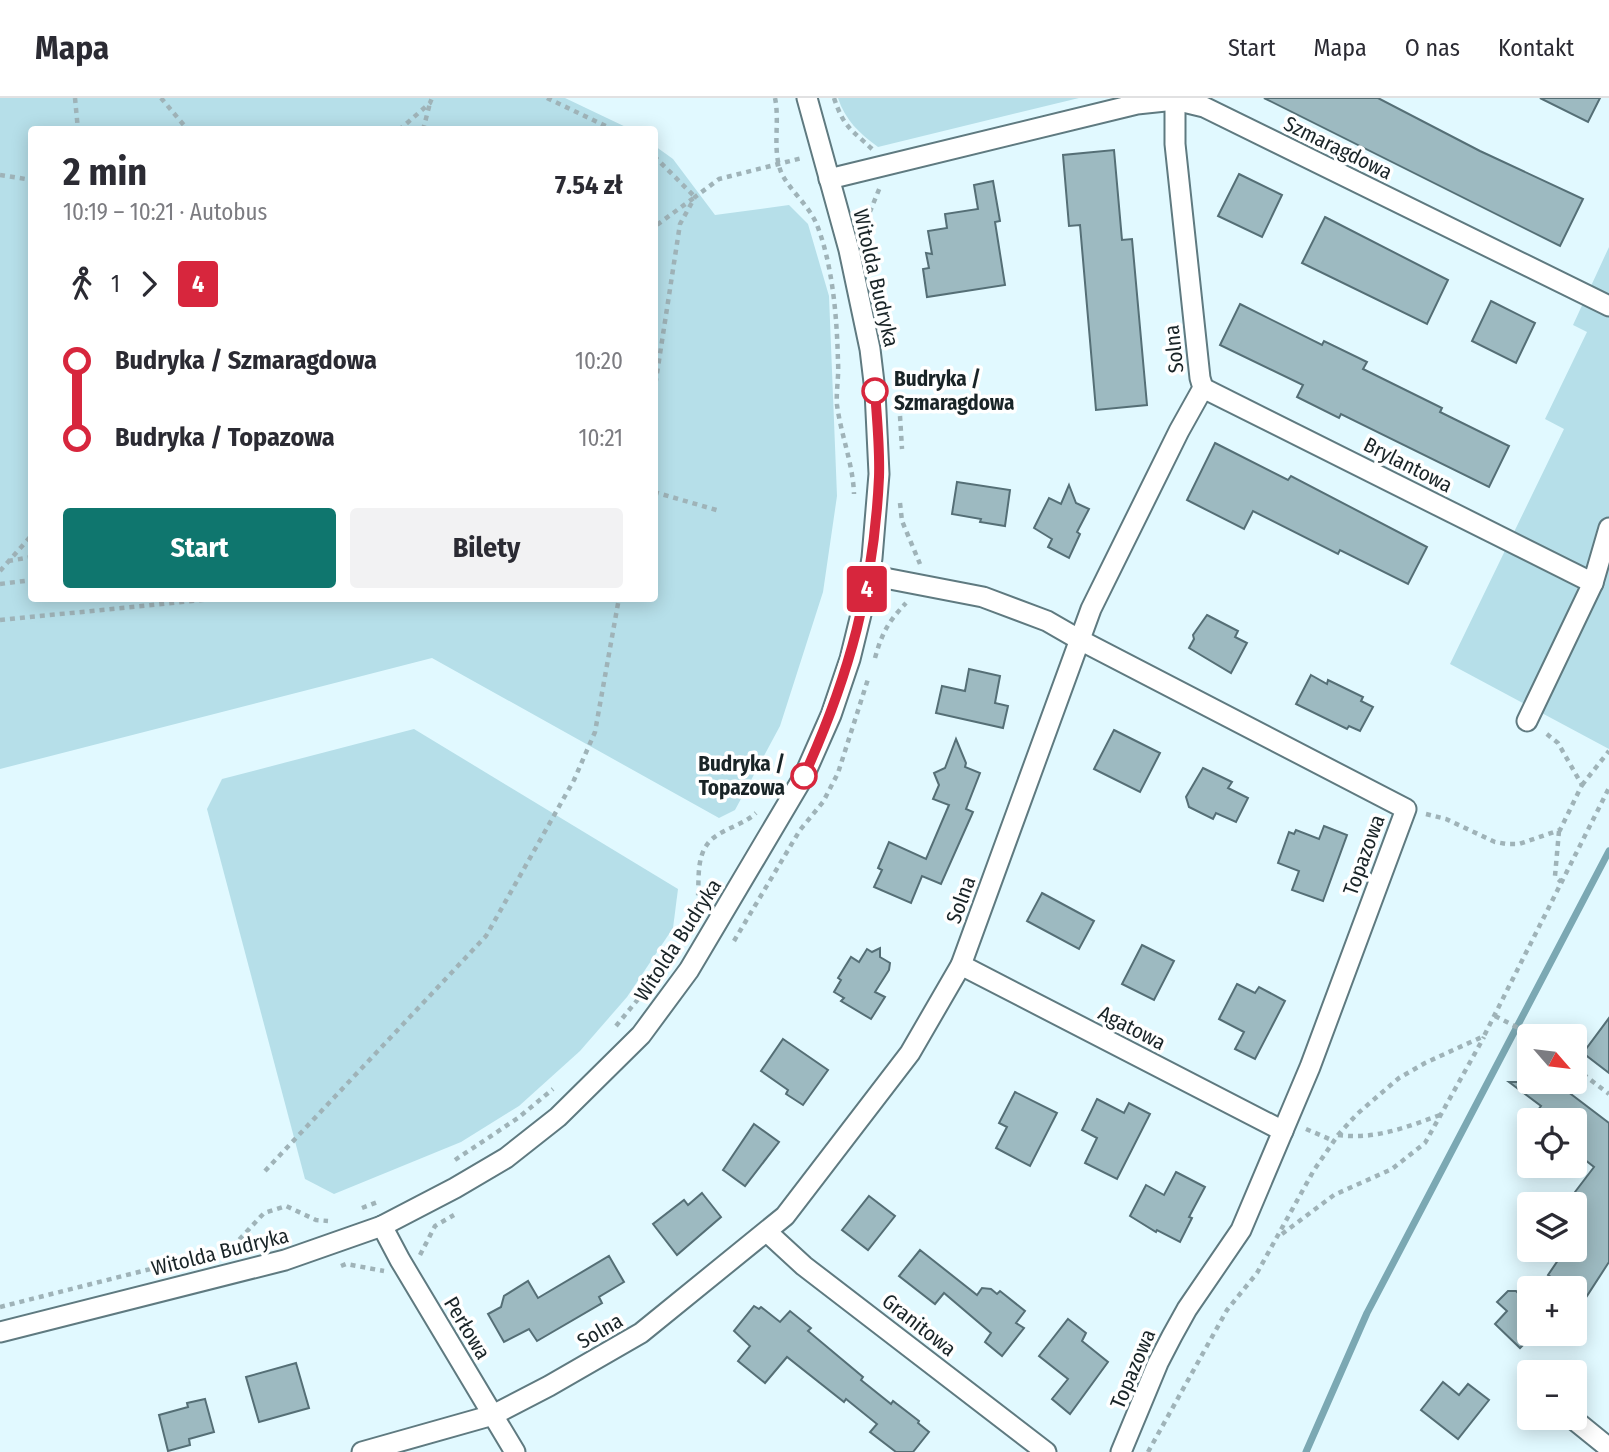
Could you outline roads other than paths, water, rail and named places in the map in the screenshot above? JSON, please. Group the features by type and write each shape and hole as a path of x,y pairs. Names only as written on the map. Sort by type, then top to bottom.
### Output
{"street":[{"name":"Witolda Budryka","path":"0,1332 285,1260 382,1226 471,1179 506,1158 536,1135 608,1069 641,1035 669,1000 747,875 804,776 831,715 850,660 869,575 879,474 875,391 862,307 807,98"},
{"name":"Szmaragdowa","path":"829,179 1136,104 1175,99 1204,107 1609,306"},
{"name":"Solna","path":"362,1452 493,1415 641,1333 785,1216 910,1053 961,965 1091,609 1178,431 1203,387 1198,365 1175,144 1175,99"},
{"name":"Brylantowa","path":"1203,387 1593,583"},
{"path":"1527,722 1593,583 1609,528"},
{"name":"Topazowa","path":"869,575 983,597 1037,617 1406,809 1310,1067 1241,1230 1187,1309 1163,1354 1121,1452"},
{"name":"Agatowa","path":"961,965 1285,1126"},
{"name":"Perłowa","path":"382,1226 515,1452"},
{"name":"Granitowa","path":"767,1232 804,1266 1046,1452"},
{"path":"1587,1430 1609,1448"}],"waterway":[{"path":"1306,1452 1367,1313 1609,851"}],"place":[{"name":"Budryka / Szmaragdowa","path":"875,391"},
{"name":"Budryka / Topazowa","path":"804,776"}]}
